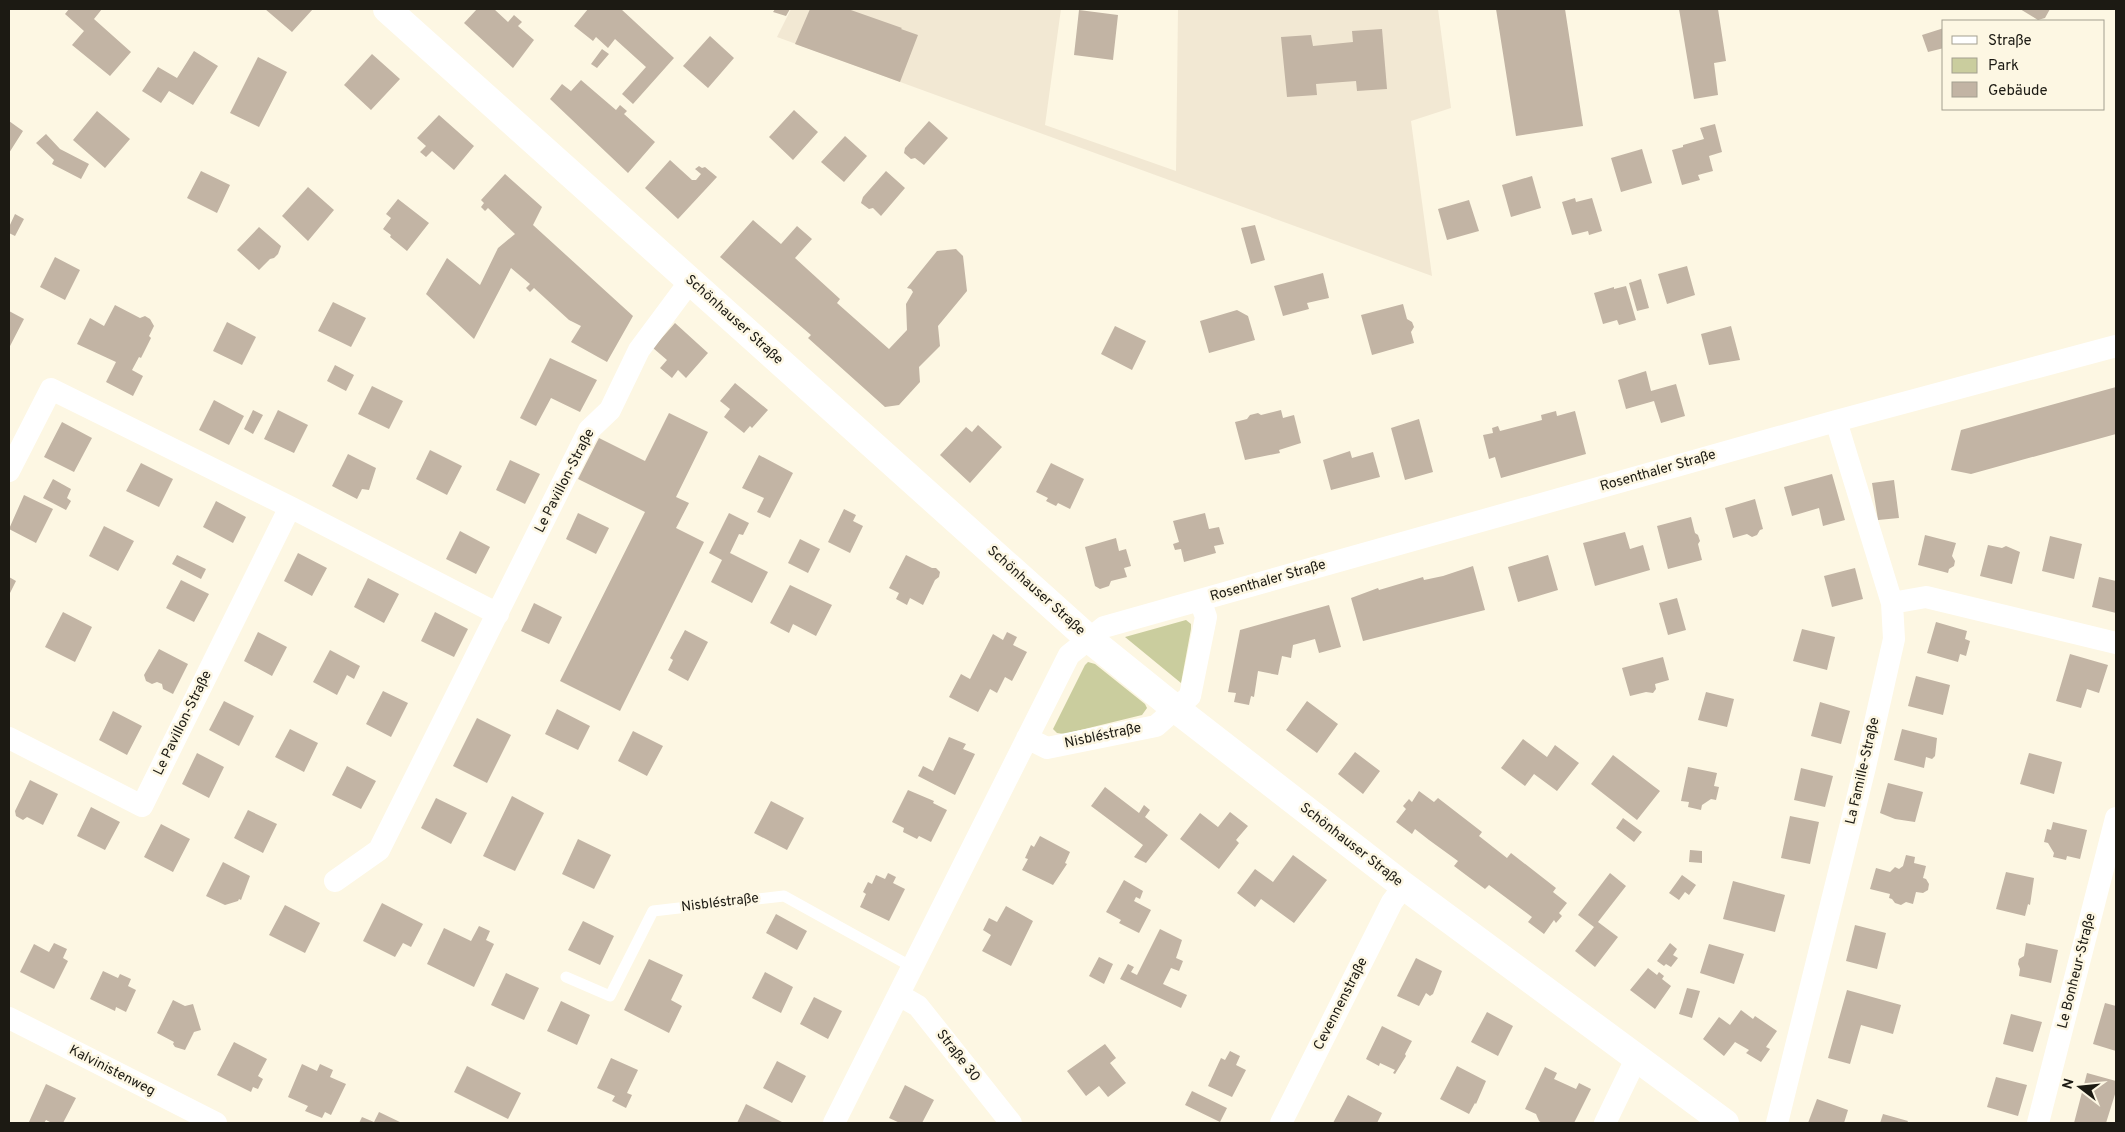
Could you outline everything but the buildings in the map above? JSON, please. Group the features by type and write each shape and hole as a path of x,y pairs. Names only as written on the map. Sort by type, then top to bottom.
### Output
{"street":[{"name":"Schönhauser Straße","path":"387,9 1088,638 1176,709 1404,886 1725,1123"},
{"name":"Le Pavillon-Straße","path":"335,881 379,850 589,430 610,410 639,350 690,280"},
{"name":"Rosenthaler Straße","path":"1088,638 1104,627 1836,421 2116,346"},
{"path":"9,472 51,389 290,507 498,614"},
{"name":"La Famille-Straße","path":"1777,1123 1865,767 1894,639 1892,603 1836,421"},
{"name":"Le Pavillon-Straße","path":"9,738 142,806 290,507"},
{"path":"1892,603 1926,597 2116,643"},
{"name":"Rosenthaler Straße","path":"1176,709 1190,696 1206,617 1200,600"},
{"path":"834,1123 1069,655 1088,638"},
{"name":"Nisbléstraße","path":"1027,738 1047,748 1156,726 1176,709"},
{"name":"Le Bonheur-Straße","path":"2038,1123 2116,818"},
{"name":"Cevennenstraße","path":"1281,1123 1392,902 1404,886"},
{"name":"Straße 30","path":"899,995 918,1006 1011,1123"},
{"name":"Kalvinistenweg","path":"9,1018 216,1123"},
{"path":"1605,1123 1637,1057"}],"lane":[{"name":"Nisbléstraße","path":"566,977 610,996 653,911 784,896 912,967"}],"shaded area":[{"path":"791,9 1061,9 1045,125 1176,171 1178,9 1438,9 1451,108 1411,121 1432,276 777,37"}],"green space":[{"path":"1186,620 1191,624 1191,629 1181,683 1125,637"},
{"path":"1088,662 1095,664 1145,704 1147,708 1142,715 1064,734 1057,733 1053,729"}]}
